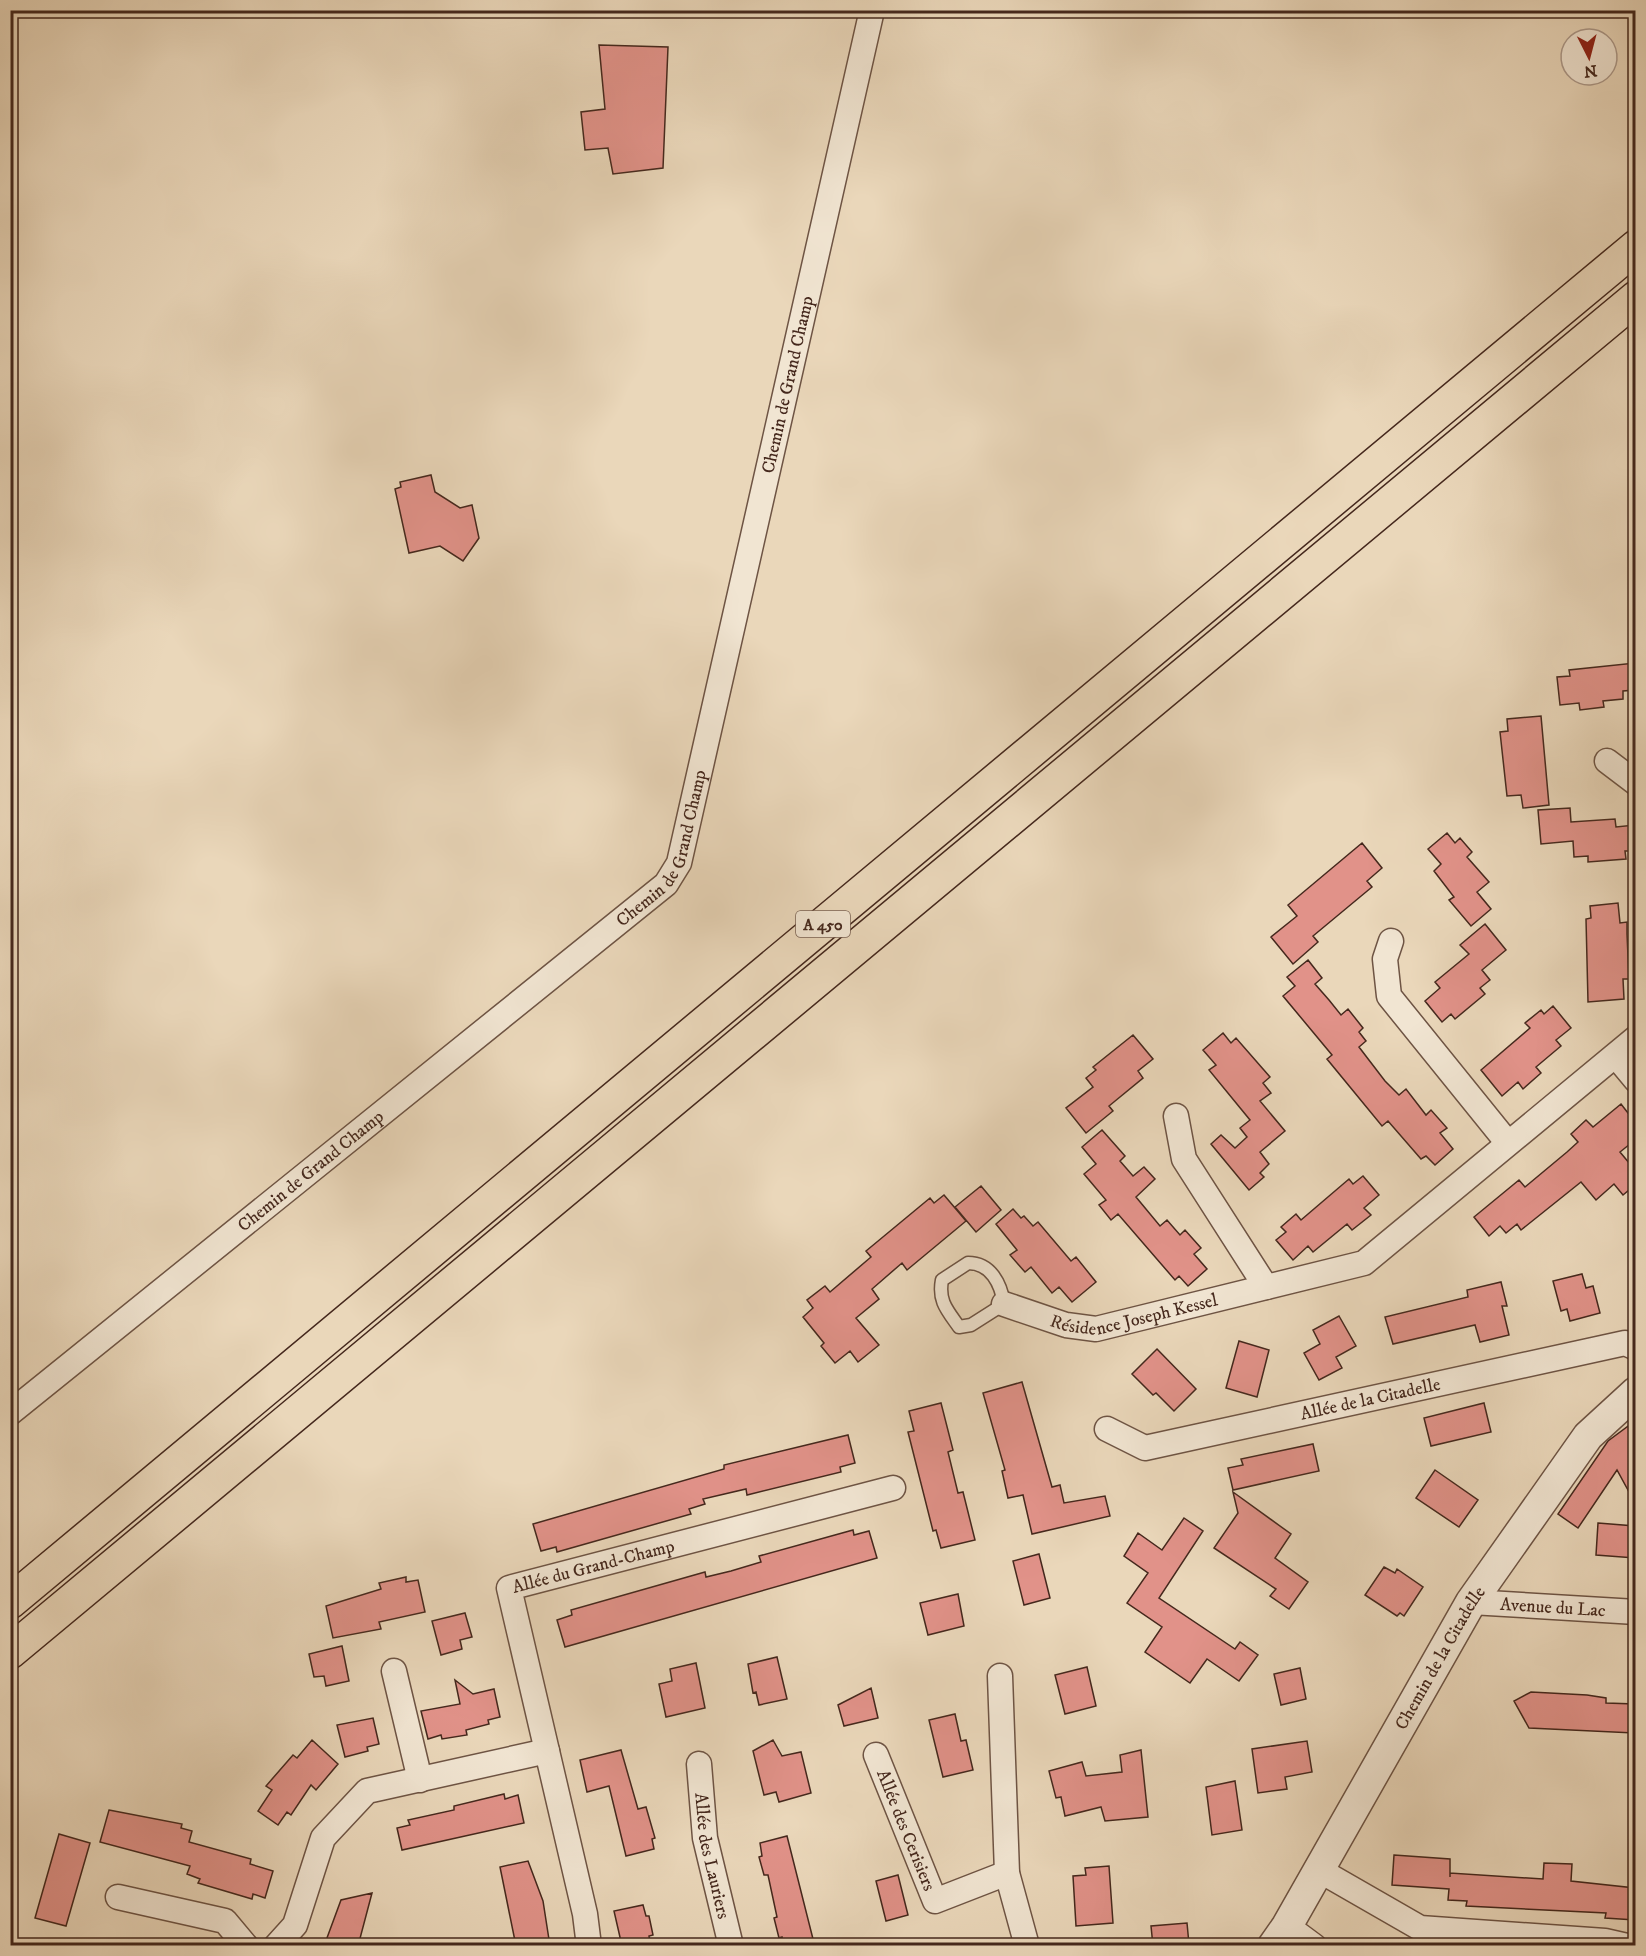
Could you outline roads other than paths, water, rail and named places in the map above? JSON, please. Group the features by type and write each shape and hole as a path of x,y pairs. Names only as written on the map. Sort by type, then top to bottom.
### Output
{"highway":[{"name":"A 450","path":"10,1602 1635,247"},
{"name":"A 450","path":"10,1652 1635,298"}],"street":[{"name":"Chemin de Grand Champ","path":"10,1413 666,884 679,863 872,10"},
{"path":"1607,761 1635,783"},
{"path":"1391,941 1385,959 1389,996 1507,1142"},
{"name":"Résidence Joseph Kessel","path":"1004,1304 1066,1325 1096,1329 1364,1263 1635,1038"},
{"path":"1616,1056 1635,1080"},
{"path":"1176,1116 1184,1159 1266,1287"},
{"name":"Allée de la Citadelle","path":"1107,1429 1145,1448 1625,1342 1635,1348"},
{"name":"Chemin de la Citadelle","path":"1280,1936 1471,1602 1588,1436 1635,1392"},
{"name":"Allée du Grand-Champ","path":"589,1946 585,1914 509,1588 893,1488"},
{"name":"Avenue du Lac","path":"1471,1602 1635,1612"},
{"path":"394,1671 420,1779"},
{"path":"1000,1676 1007,1873 1027,1946"},
{"path":"276,1946 295,1925 323,1838 367,1791 547,1751"},
{"name":"Allée des Cerisiers","path":"876,1755 934,1900 1007,1873"},
{"name":"Allée des Lauriers","path":"699,1764 705,1838 731,1946"},
{"path":"1319,1870 1420,1928 1605,1941 1627,1946"},
{"path":"118,1897 225,1921 246,1946"},
{"path":"1280,1936 1314,1946"}],"lane":[{"path":"968,1263 978,1263 988,1270 1001,1288 1004,1304 971,1325 959,1327 942,1305 940,1293 942,1280 968,1263"}]}
